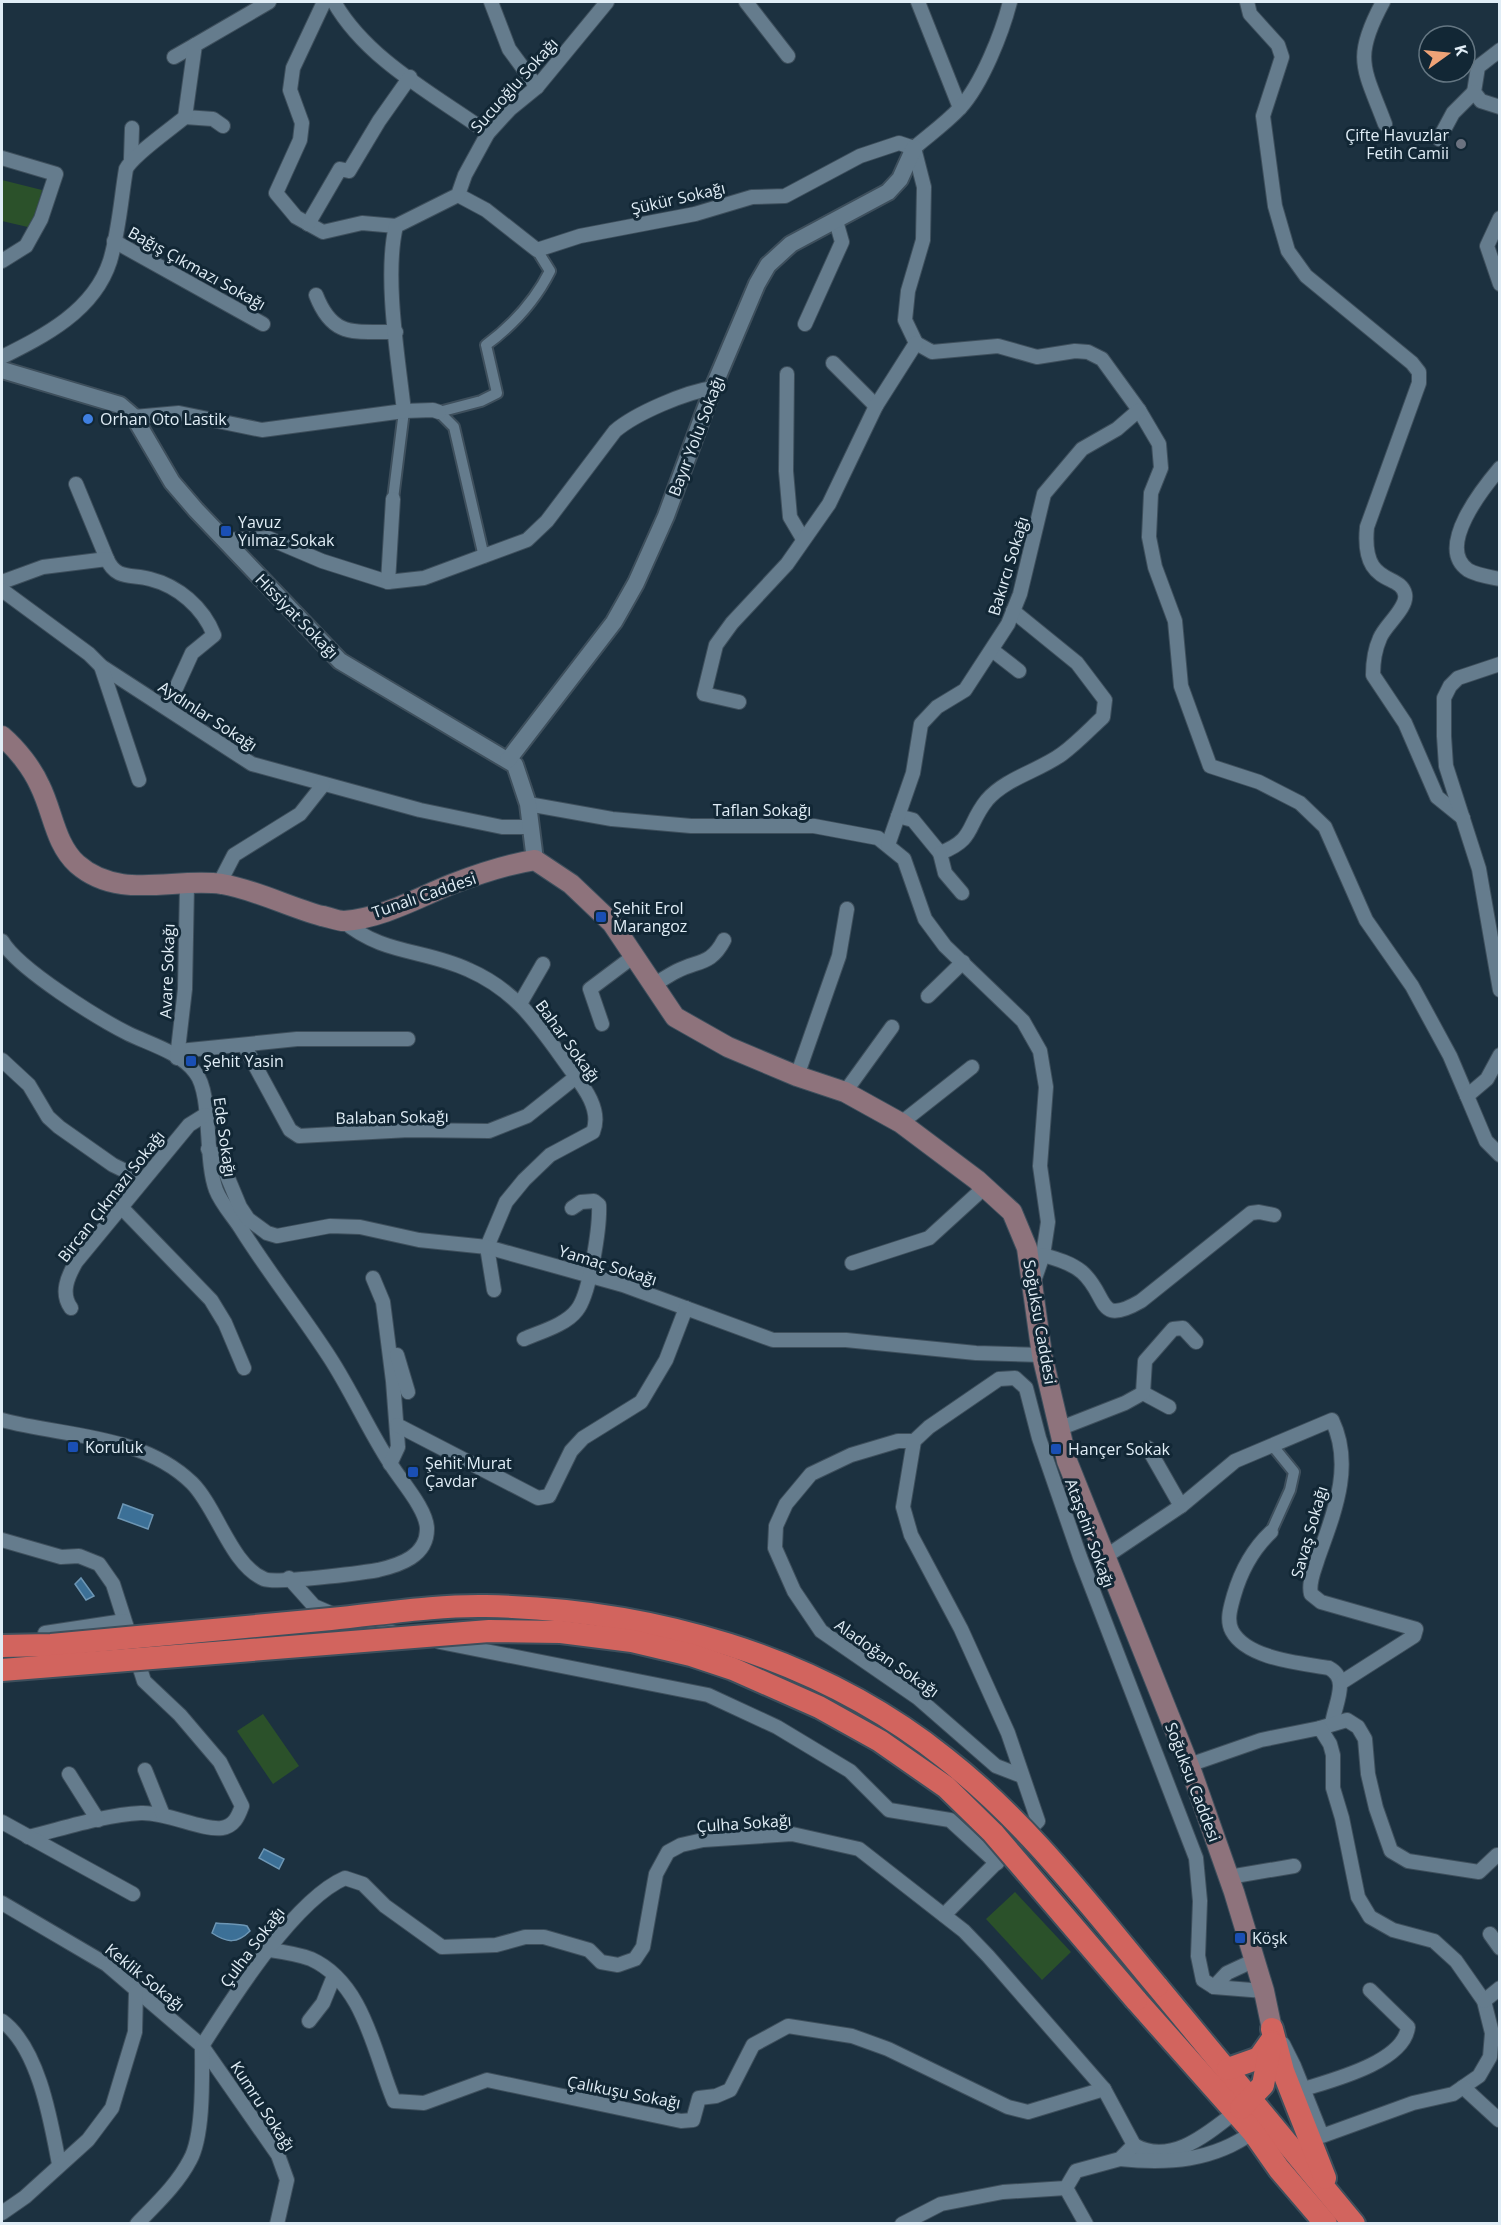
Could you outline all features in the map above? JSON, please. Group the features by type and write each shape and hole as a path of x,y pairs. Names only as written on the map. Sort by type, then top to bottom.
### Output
{"highway":[{"path":"2,1646 51,1645 483,1606 573,1611 693,1633 775,1661 857,1699 945,1758 991,1797 1057,1868 1228,2069 1243,2106"},
{"path":"2,1670 489,1632 573,1634 632,1641 691,1655 778,1687 880,1741 946,1787 993,1833 1136,2000 1243,2106 1353,2222"},
{"path":"1228,2069 1259,2058 1272,2035"},
{"path":"1243,2106 1263,2085 1272,2035"},
{"path":"1272,2035 1283,2071 1333,2199"},
{"path":"1260,2125 1281,2095 1283,2071"},
{"path":"1260,2125 1279,2169 1326,2223"},
{"path":"1322,2136 1353,2222"}],"main road":[{"name":"Tunalı Caddesi","path":"2,736 17,751 36,778 61,841 77,864 97,877 128,885 219,884 243,888 299,910 343,921 391,909 421,899 451,884 535,860"},
{"name":"Soğuksu Caddesi","path":"535,860 572,884 612,923 652,986 675,1017 728,1047 797,1076 845,1092 901,1123 986,1186 1012,1212 1027,1248 1034,1281 1042,1356 1061,1428 1067,1461 1189,1765 1229,1877 1255,1960 1264,1991 1272,2035"}],"street":[{"path":"174,57 269,2"},
{"path":"324,2 293,68 290,90 302,123 300,140 276,193 283,204 308,224 323,232 362,223 396,226 458,195 486,210 537,250 550,272 540,291 508,329 486,345 497,393 481,401 439,412"},
{"path":"334,2 346,23 367,45 488,133"},
{"path":"491,2 509,49 537,87"},
{"name":"Sucuoğlu Sokağı","path":"458,195 465,175 488,133 510,109 537,87 607,2"},
{"path":"746,2 788,56"},
{"path":"918,2 960,108"},
{"path":"1010,2 989,59 960,108 914,148 924,187 923,240 908,291 905,320 916,343 932,352 998,346 1038,357 1076,351 1088,352 1102,359 1139,410 1159,444 1161,468 1151,493 1149,537 1155,567 1174,621 1181,686 1210,766 1259,782 1300,803 1325,827 1366,920 1412,986 1450,1056 1482,1133 1500,1155"},
{"path":"1247,2 1250,14 1278,45 1282,57 1263,116 1275,206 1288,251 1306,276 1413,363 1419,372 1419,383 1367,527 1365,545 1368,562 1381,577 1402,589 1405,594 1405,601 1380,636 1373,675 1378,687 1405,723 1437,797 1463,818"},
{"path":"1383,2 1369,28 1363,65 1385,124"},
{"path":"131,159 150,147 185,117 195,45"},
{"path":"1440,139 1453,113 1474,92 1478,67 1500,50"},
{"path":"308,224 340,169 349,171 379,121 410,77"},
{"path":"1474,92 1480,101 1500,107"},
{"path":"185,117 213,119 223,126"},
{"path":"2,357 42,337 70,318 98,283 109,263 114,241 126,169 131,159 132,128"},
{"name":"Şükür Sokağı","path":"537,250 579,236 695,214 752,196 785,196 860,156 899,143 914,148"},
{"name":"Bayır Yolu Sokağı","path":"508,760 614,622 636,583 666,516 713,388 757,285 768,265 791,244 888,192 900,179 914,148"},
{"path":"2,159 56,174 41,219 26,246 2,261"},
{"path":"1500,218 1487,246 1500,284"},
{"path":"805,324 842,242 836,221"},
{"path":"388,582 393,499 404,411 396,332 391,244 396,226"},
{"name":"Bağış Çıkmazı Sokağı","path":"114,241 263,324"},
{"path":"316,295 324,316 340,327 359,332 396,332"},
{"path":"739,702 704,694 716,645 732,623 787,564 829,504 876,406 916,343"},
{"path":"833,363 876,406"},
{"name":"Hissiyat Sokağı","path":"2,370 100,397 120,405 135,417 172,482 340,661 515,765 528,804 535,860"},
{"path":"787,374 786,471 790,517 803,540"},
{"path":"225,540 268,538 322,561 388,582 424,579 527,540 547,521 615,431 625,422 694,391 713,388"},
{"path":"135,417 178,413 261,430 404,411 433,410 439,412 454,427 484,557"},
{"name":"Bakırcı Sokağı","path":"888,845 913,773 921,724 938,707 965,690 992,650 1013,611 1035,539 1044,494 1082,449 1117,429 1139,410"},
{"path":"1500,468 1478,494 1461,526 1457,544 1461,560 1468,570 1500,579"},
{"path":"76,483 111,568 125,577 148,578 175,588 190,600 214,633 192,653 167,708"},
{"path":"2,582 43,567 107,559"},
{"name":"Aydınlar Sokağı","path":"2,590 89,654 101,666 252,764 420,810 502,827 531,826"},
{"path":"940,853 961,843 988,799 1005,786 1061,755 1103,717 1105,700 1077,663 1013,611"},
{"path":"992,650 1019,671"},
{"path":"1500,664 1458,678 1444,698 1446,766 1479,869 1500,990"},
{"path":"101,666 139,780"},
{"path":"219,884 234,855 300,814 324,785"},
{"name":"Taflan Sokağı","path":"528,804 612,819 691,826 814,826 878,838 904,860 925,919 945,946 1023,1021 1040,1050 1046,1087 1040,1166 1048,1222 1043,1255 1034,1281"},
{"path":"898,816 913,819 940,853 945,873 962,893"},
{"name":"Avare Sokağı","path":"178,1054 185,990 187,885"},
{"path":"797,1076 839,956 847,909"},
{"name":"Bahar Sokağı","path":"343,921 376,943 469,970 521,1002 576,1077 595,1111 596,1124 593,1132 588,1137 550,1155 524,1180 506,1202 487,1247"},
{"path":"652,986 679,970 707,961 718,952 724,940"},
{"name":"Ede Sokağı","path":"2,941 43,979 102,1020 178,1054 194,1069 202,1082 208,1149 216,1190 266,1268 331,1359 390,1464 411,1494 427,1525 422,1547 414,1556 395,1566 368,1572 266,1580 251,1569 231,1545 216,1517 192,1483 149,1454 105,1441 2,1420"},
{"path":"602,1024 590,989 634,956"},
{"path":"927,996 963,962"},
{"path":"521,1002 543,964"},
{"path":"845,1092 892,1027"},
{"path":"178,1054 297,1039 408,1039"},
{"name":"Balaban Sokağı","path":"244,1045 290,1130 299,1136 409,1130 489,1131 527,1116 576,1077"},
{"path":"1467,1096 1487,1078 1500,1055"},
{"path":"2,1059 29,1085 48,1117 58,1127 113,1165 142,1179"},
{"path":"901,1123 972,1067"},
{"name":"Bircan Çıkmazı Sokağı","path":"71,1308 65,1294 72,1269 122,1208 142,1179 189,1125 205,1115"},
{"name":"Yamaç Sokağı","path":"208,1149 220,1159 240,1207 248,1219 267,1233 286,1236 330,1226 360,1227 419,1240 487,1247 623,1285 773,1340 846,1340 976,1353 1042,1356"},
{"path":"852,1263 929,1238 986,1186"},
{"path":"524,1339 554,1327 577,1311 597,1234 599,1204 594,1201 581,1202 572,1208"},
{"path":"122,1208 211,1300 225,1323 244,1368"},
{"path":"1043,1255 1070,1264 1083,1273 1107,1309 1113,1312 1124,1311 1141,1301 1251,1214 1259,1212 1274,1215"},
{"path":"487,1247 494,1290"},
{"path":"373,1278 383,1302 397,1425 398,1447 390,1464"},
{"path":"397,1425 538,1498 549,1496 571,1451 583,1438 641,1402 666,1360 686,1308"},
{"path":"1143,1393 1145,1361 1173,1329 1183,1328 1196,1342"},
{"path":"387,1330 408,1392"},
{"name":"Ataşehir Sokağı","path":"914,1441 929,1426 999,1379 1015,1378 1026,1388 1039,1438 1080,1557 1196,1858 1200,1901 1198,1956 1203,1980 1214,1987"},
{"path":"1143,1393 1169,1407"},
{"path":"1061,1428 1125,1403 1143,1393"},
{"name":"Savaş Sokağı","path":"1272,1446 1332,1420 1340,1437 1342,1454 1339,1497 1312,1576 1311,1594 1321,1602 1416,1629 1414,1636 1342,1682"},
{"path":"914,1441 903,1507 911,1535 961,1629 1008,1732 1038,1821 944,1915"},
{"name":"Aladoğan Sokağı","path":"914,1441 898,1442 851,1455 811,1474 786,1504 776,1526 775,1548 794,1591 821,1631 918,1698 996,1766 1022,1776"},
{"path":"1105,1557 1181,1506 1235,1461 1272,1446 1294,1472 1290,1490 1271,1532 1258,1545 1238,1581 1230,1608 1232,1632 1262,1654 1329,1668 1338,1673 1342,1682 1326,1726 1333,1755 1333,1788 1342,1818 1358,1897 1370,1917 1393,1930 1434,1941 1456,1961 1484,2001 1492,2033 1490,2057 1479,2076 1453,2094 1413,2103 1322,2136"},
{"path":"1148,1448 1181,1506"},
{"path":"2,1540 61,1557 79,1556 99,1564 113,1584 144,1681 180,1715 220,1762 242,1806 237,1819 224,1828 212,1829 163,1815 140,1814 98,1820 28,1837"},
{"path":"289,1578 314,1606 358,1625 708,1695 777,1727 850,1771 889,1810 950,1820 997,1863"},
{"path":"45,1634 124,1621"},
{"path":"1189,1765 1261,1740 1347,1720 1358,1726 1365,1739 1368,1774 1376,1808 1391,1851 1408,1861 1479,1872 1497,1855"},
{"path":"145,1770 163,1815"},
{"path":"69,1774 98,1820"},
{"path":"2,1822 133,1894"},
{"name":"Çulha Sokağı","path":"201,2046 289,1922 331,1884 345,1878 363,1884 385,1906 442,1947 496,1945 525,1937 544,1937 589,1950 601,1962 618,1965 635,1959 643,1947 656,1874 668,1852 681,1845 703,1840 792,1834 859,1849 944,1915 988,1956 1104,2089 1134,2145"},
{"path":"1229,1877 1294,1866"},
{"name":"Keklik Sokağı","path":"2,1903 106,1964 201,2046"},
{"path":"1490,1934 1500,1948"},
{"name":"Çalıkuşu Sokağı","path":"270,1950 297,1954 314,1960 334,1976 357,2002 394,2101 424,2103 486,2080 681,2121 693,2120 699,2098 716,2096 730,2090 753,2045 788,2026 852,2036 888,2049 1008,2107 1028,2112 1104,2089"},
{"path":"1214,1987 1227,1973 1255,1960"},
{"path":"309,2021 323,2002 334,1976"},
{"path":"1214,1987 1264,1991"},
{"path":"1484,2001 1500,1988"},
{"path":"2,2213 25,2197 58,2164 88,2140 112,2108 135,2032 136,1990"},
{"path":"1304,2089 1357,2072 1400,2046 1407,2037 1408,2027 1370,1990"},
{"path":"2,2021 28,2056 49,2108 58,2164"},
{"name":"Soğuksu Caddesi","path":"1272,2035 1287,2051 1322,2136"},
{"path":"137,2223 169,2191 191,2159 202,2102 201,2046"},
{"name":"Kumru Sokağı","path":"201,2046 278,2155 287,2180 277,2223"},
{"path":"1463,2087 1499,2120"},
{"path":"1120,2159 1134,2145 1145,2151 1180,2149 1199,2139 1243,2106"},
{"path":"1066,2187 1076,2171 1120,2159 1152,2163 1194,2158 1234,2146 1260,2125"},
{"path":"902,2223 941,2204 1003,2192 1066,2187"},
{"path":"1066,2187 1086,2223"}],"green space":[{"path":"2,180 42,190 32,228 2,221"},
{"path":"263,1714 299,1766 273,1784 237,1731"},
{"path":"1015,1892 1071,1952 1042,1980 986,1919"}],"water":[{"path":"123,1504 153,1515 148,1529 118,1518"},
{"path":"81,1578 94,1596 86,1600 75,1584"},
{"path":"264,1849 284,1859 279,1869 259,1858"},
{"path":"216,1923 247,1926 250,1931 236,1940 222,1939 212,1933"}],"place":[{"name":"Çifte Havuzlar Fetih Camii","path":"1461,144"},
{"name":"Orhan Oto Lastik","path":"88,419"},
{"name":"Yavuz Yılmaz Sokak","path":"226,531"},
{"name":"Şehit Erol Marangoz","path":"601,917"},
{"name":"Şehit Yasin","path":"191,1061"},
{"name":"Koruluk","path":"73,1447"},
{"name":"Hançer Sokak","path":"1056,1449"},
{"name":"Şehit Murat Çavdar","path":"413,1472"},
{"name":"Köşk","path":"1240,1938"}]}
